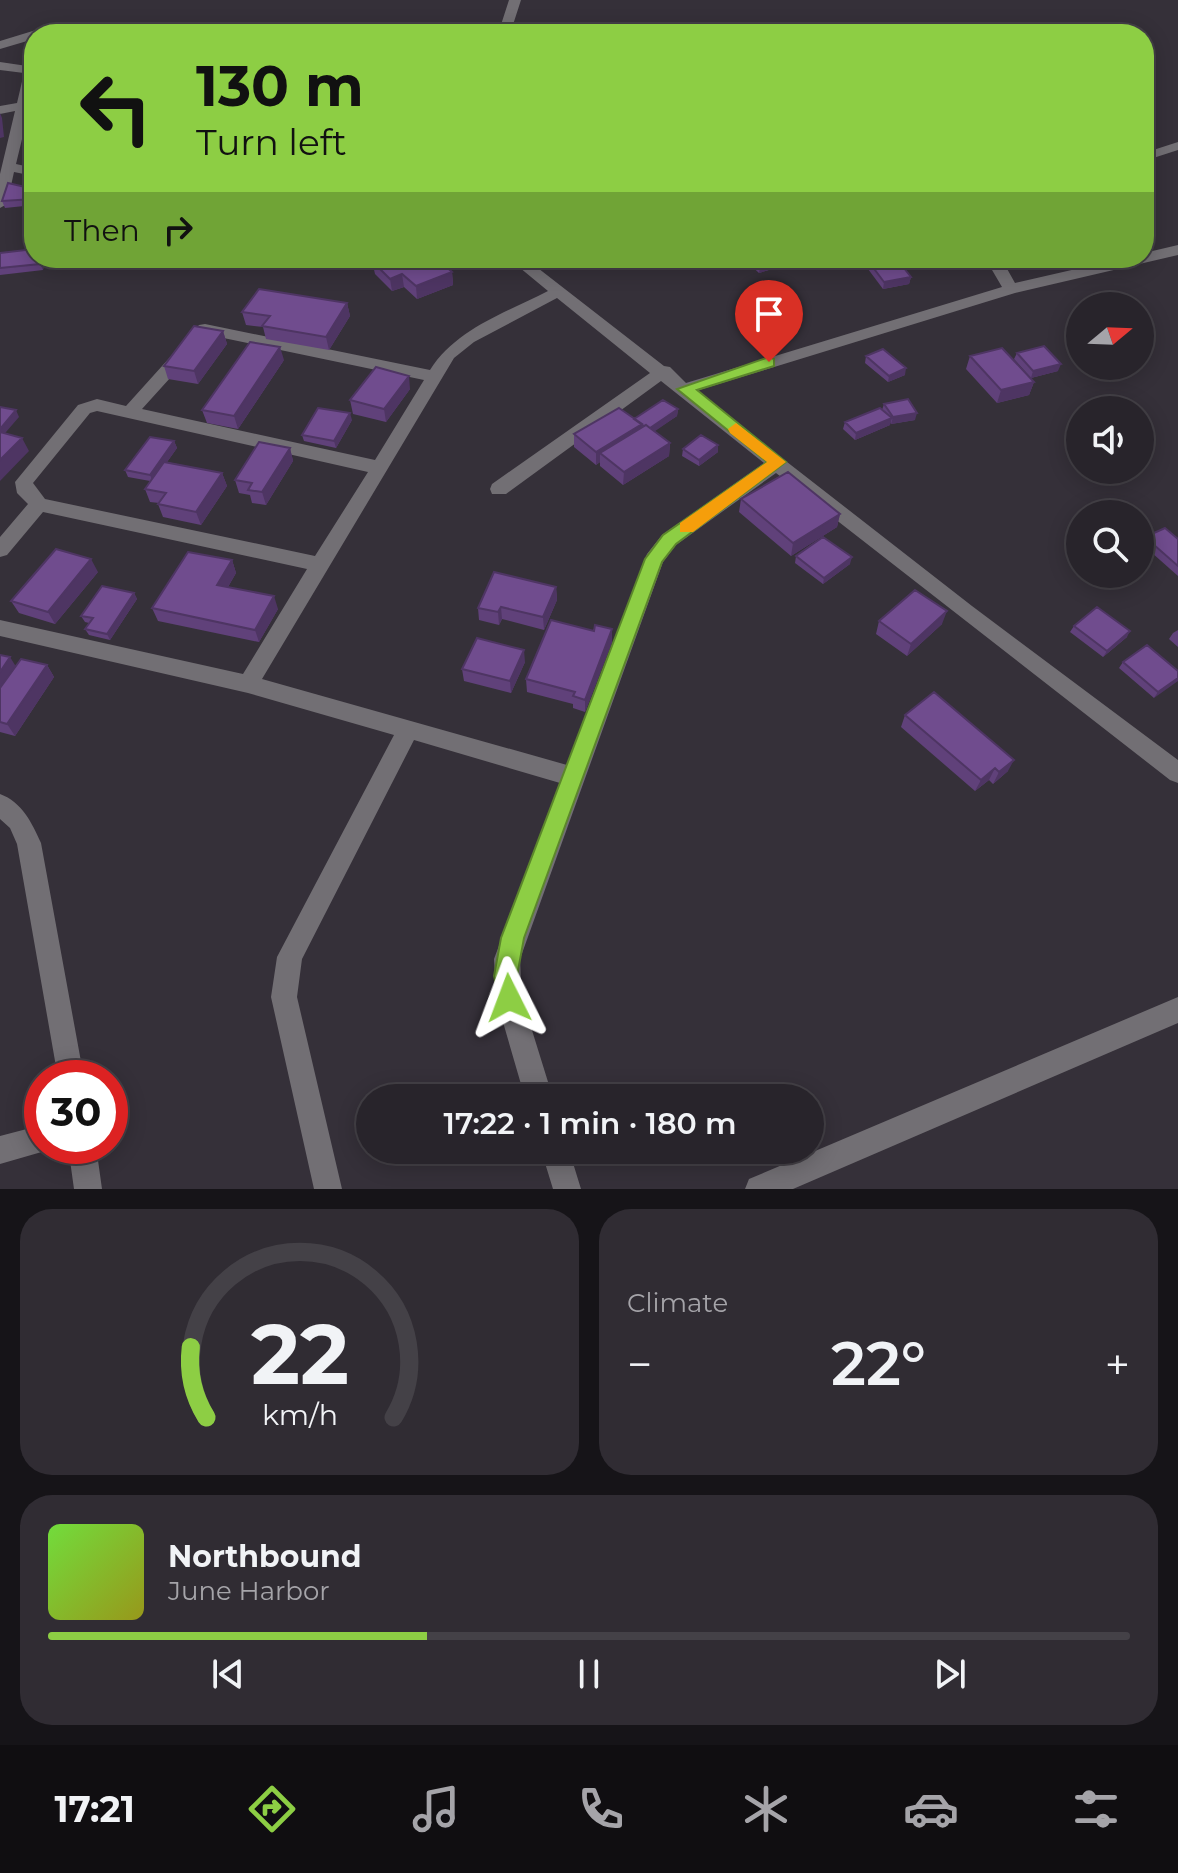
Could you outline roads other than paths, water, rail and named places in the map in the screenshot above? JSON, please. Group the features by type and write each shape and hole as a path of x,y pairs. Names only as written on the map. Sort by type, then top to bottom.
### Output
{"street":[{"path":"507,24 515,0"},
{"path":"0,45 24,37"},
{"path":"0,66 24,69"},
{"path":"0,110 24,106 0,204"},
{"path":"1154,154 1178,146"},
{"path":"1154,256 1178,250"},
{"path":"529,268 664,371 965,612 1178,773"},
{"path":"999,268 1011,289"},
{"path":"685,389 1011,289 1101,268"},
{"path":"248,684 456,345 560,291"},
{"path":"130,412 205,329 436,377"},
{"path":"499,489 664,371"},
{"path":"321,565 39,504 24,488 24,482 84,409 97,405 380,468"},
{"path":"535,1084 509,998 507,959 660,549 778,462"},
{"path":"0,550 39,504"},
{"path":"0,628 248,684 575,777"},
{"path":"328,1189 284,997 284,975 290,957 408,730"},
{"path":"0,804 18,821 29,843 68,1060"},
{"path":"759,1189 1178,1010"},
{"path":"0,1150 24,1144"},
{"path":"85,1164 88,1189"},
{"path":"559,1164 567,1189"}]}
